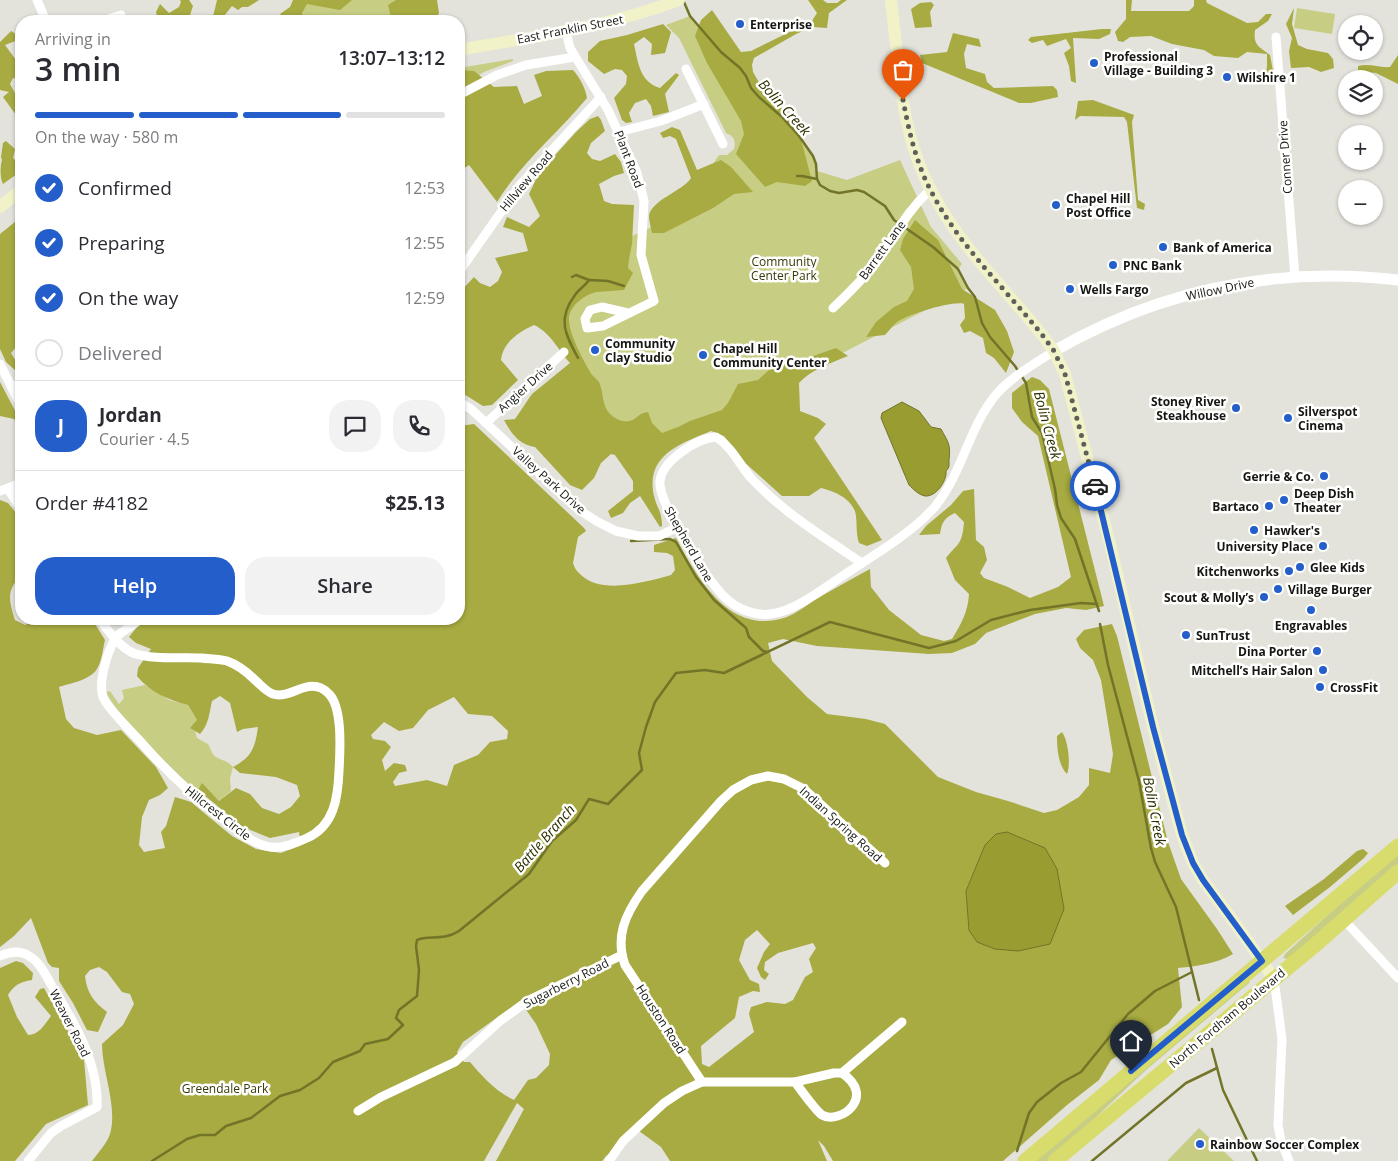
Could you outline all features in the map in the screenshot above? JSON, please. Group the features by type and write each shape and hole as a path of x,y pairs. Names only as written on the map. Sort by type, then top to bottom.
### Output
{"highway":[{"name":"North Fordham Boulevard","path":"1025,1161 1398,846"},
{"name":"North Fordham Boulevard","path":"1055,1161 1274,979 1398,872"}],"main road":[{"name":"East Franklin Street","path":"465,49 610,22 679,0"},
{"path":"891,0 907,121 913,144 930,190 970,250 1032,322 1054,351 1065,374 1074,401 1182,835 1193,863 1203,880 1274,979"},
{"path":"0,207 15,195"}],"street":[{"path":"38,0 44,15"},
{"name":"Plant Road","path":"566,31 568,45 601,97 619,132 642,189 644,215 641,255 654,302 628,313"},
{"name":"Conner Drive","path":"1276,37 1295,277"},
{"path":"465,92 497,75 526,64 575,57"},
{"path":"686,68 723,144"},
{"name":"Hillview Road","path":"465,263 520,185 601,97"},
{"path":"619,132 661,121 704,104"},
{"name":"Barrett Lane","path":"833,308 865,276 915,204 930,190"},
{"name":"Willow Drive","path":"1054,351 1108,322 1171,300 1239,284 1295,277 1357,276 1398,280"},
{"name":"Shepherd Lane","path":"862,563 788,511 751,477 729,448 716,437 687,448 672,459 662,473 659,483 662,494 678,528 718,591 730,602 751,612 769,614 783,611 813,596 907,533 937,505 953,477 986,408 994,396 1012,379 1054,351"},
{"name":"Angier Drive","path":"486,423 564,352"},
{"path":"0,364 15,394"},
{"name":"Valley Park Drive","path":"465,406 579,510 598,522 616,531 638,536 659,536 678,528"},
{"path":"4,490 15,502"},
{"path":"104,625 115,639 132,625"},
{"name":"Hillcrest Circle","path":"115,639 134,653 225,661 246,671 264,689 272,694 314,686 322,688 329,693 337,707 340,752 337,800 331,816 325,824 310,837 296,843 270,847 247,837 201,803 152,755 105,702 101,689 102,680 115,639"},
{"name":"Indian Spring Road","path":"768,776 784,779 804,790 885,863"},
{"name":"Sugarberry Road","path":"358,1111 380,1097 455,1062 500,1021 529,1000 622,955 620,941 625,923 633,904 642,891 721,801 733,790 751,780 768,776"},
{"path":"1344,920 1398,978"},
{"name":"Weaver Road","path":"0,956 20,952 30,956 39,965 67,1010 82,1039 92,1068 96,1088 97,1107 61,1126 52,1133 28,1161"},
{"name":"Houston Road","path":"622,955 626,965 702,1082"},
{"path":"1274,979 1282,1039 1278,1125 1288,1161"},
{"path":"842,1073 902,1022"},
{"path":"609,1161 622,1141 664,1103 682,1091 702,1082 795,1082 834,1073 842,1073 855,1084 858,1092 852,1107 846,1113 836,1117 829,1117 821,1115 795,1082"}],"green space":[{"path":"180,0 189,0 193,6 190,15 157,15 156,12 160,4 169,13 179,7"},
{"path":"217,0 259,0 248,7 242,7 238,10 232,6 225,15 213,15"},
{"path":"293,0 352,0 340,10 307,4 302,15 280,14 290,7"},
{"path":"296,0 399,0 401,15 297,15"},
{"path":"396,0 437,0 439,13 438,15 390,15 388,5"},
{"path":"808,0 823,0 827,3 837,3 841,0 847,0 829,13 827,28 813,27 796,34 754,58 752,65 753,72 765,93 794,118 812,181 805,186 777,182 765,187 736,154 744,134 741,121 707,63 695,36 701,20 712,10 741,52 751,51 812,21 817,13"},
{"path":"1126,0 1132,0 1131,11 1189,11 1194,6 1194,0 1206,0 1207,3 1247,23 1258,22 1266,14 1272,14 1268,21 1255,30 1255,39 1256,43 1270,55 1274,76 1267,84 1264,80 1267,54 1247,52 1238,58 1214,56 1204,50 1172,44 1151,36 1130,37 1123,42 1118,41 1115,32 1126,19"},
{"path":"931,2 934,5 930,12 932,27 915,28 911,9 920,3"},
{"path":"1294,8 1292,24 1298,45 1307,49 1328,53 1333,59 1334,68 1321,72 1309,67 1291,68 1289,51 1292,38 1286,24"},
{"path":"1297,8 1335,14 1332,34 1294,28"},
{"name":"Community Center Park","path":"690,16 799,136 813,156 817,171 847,180 900,160 931,227 962,264 958,269 968,288 634,461 534,291 636,234 702,205 696,189 719,155 727,155 734,149 734,139 726,133 679,38 666,25"},
{"path":"663,24 671,32 665,53 651,55 652,44 644,37 634,44 641,71 653,85 660,88 676,73 679,75 665,94 669,112 653,116 651,106 646,99 635,103 629,113 632,122 626,123 622,120 614,98 626,84 627,76 622,70 615,69 604,74 588,61 588,52 600,41"},
{"path":"1111,29 1110,34 1099,39 1073,38 1076,83 1071,81 1069,66 1064,53 1071,48 1066,39 1047,46 1043,40 1032,43 1028,40 1031,37"},
{"path":"11,31 15,34 15,41 5,45 15,59 15,79 13,78 10,84 15,93 15,114 3,97 9,92 0,90 0,42"},
{"path":"953,33 979,39 981,47 967,44 964,54 966,68 985,74 987,82 994,88 1053,86 1057,90 1058,97 1031,103 1019,103 922,63 920,55 947,52"},
{"path":"1398,55 1398,84 1383,76 1383,70 1358,70 1358,66 1363,65 1390,67"},
{"path":"513,59 513,61 484,72 465,83 465,67"},
{"path":"465,70 474,71 494,87 517,86 524,104 542,96 534,75 546,71 573,70 582,83 587,98 528,161 497,202 469,165 465,168"},
{"path":"1093,100 1134,115 1132,122 1138,200 1145,204 1144,210 1137,208 1127,122 1124,117 1080,116 1075,120 1078,101"},
{"path":"598,116 605,131 591,143 587,153 592,159 600,161 615,154 621,162 624,173 599,184 604,201 612,204 634,205 632,244 628,268 633,273 624,290 592,293 578,302 569,315 573,338 590,372 599,382 605,407 617,419 623,421 631,421 648,412 652,423 662,433 722,410 738,384 758,380 770,369 836,348 848,356 816,370 799,383 800,411 818,418 826,424 814,438 882,540 867,546 859,543 856,516 852,505 832,491 821,488 809,496 782,496 743,461 724,436 711,431 677,446 660,461 655,470 653,482 654,496 662,526 660,527 640,496 630,503 623,513 611,518 608,511 633,491 633,481 615,455 611,454 601,463 594,478 582,490 570,485 535,447 524,444 516,438 504,420 515,419 532,394 570,363 550,337 534,325 517,334 508,343 502,354 501,360 518,380 492,405 483,406 465,395 465,287 474,277 480,283 490,287 498,281 502,272 495,258 528,251 523,233 503,227 507,217 529,227 540,216 529,194 539,173 590,119"},
{"path":"672,127 680,130 697,170 721,160 731,167 753,192 734,194 713,208 664,233 652,233 649,216 651,210 661,200 687,183 691,178 676,139 670,136 663,138 660,133"},
{"path":"6,141 15,149 13,158 15,160 15,175 3,184 1,157 3,143"},
{"path":"915,220 938,240 962,289 995,310 1007,331 1014,352 1006,373 994,358 986,353 983,338 970,331 964,333 960,325 965,318 964,304 950,304 919,312 896,323 885,335 866,337 876,322 894,307 907,301 914,289 911,267 900,250 903,239"},
{"path":"15,222 15,348 11,353 15,360 15,370 6,362 0,349 0,234"},
{"name":"Greendale Park","path":"1032,377 1040,380 1049,389 1104,606 1086,610 1066,608 1035,614 986,633 975,644 952,653 929,654 817,646 783,639 768,643 772,661 807,697 827,714 866,719 885,724 938,777 976,792 1044,813 1057,810 1079,797 1089,785 1089,768 1110,773 1113,754 1101,680 1093,660 1080,648 1076,639 1084,630 1112,624 1117,636 1168,842 1181,879 1233,954 1213,962 1178,968 1182,1007 1168,1024 1111,1060 1099,1080 1067,1105 1003,1161 833,1161 818,1140 827,1161 670,1161 661,1147 639,1131 602,1161 496,1161 524,1109 517,1103 484,1161 92,1161 107,1141 112,1124 111,1101 102,1044 123,1025 134,1004 130,994 122,992 107,972 99,967 90,970 85,976 89,992 94,1000 107,1012 98,1032 87,1030 59,981 59,968 52,967 48,963 31,918 14,936 0,947 0,500 8,503 15,512 15,583 11,591 10,601 15,625 96,625 105,640 100,661 95,671 81,680 59,687 66,719 74,728 97,735 121,730 156,767 168,788 160,795 149,800 142,817 139,845 144,852 165,848 161,832 166,826 175,797 191,802 232,836 256,849 281,853 301,845 299,832 270,838 243,827 198,790 202,783 219,801 236,788 250,794 262,808 279,814 291,807 300,796 297,785 276,777 240,773 233,767 252,751 258,727 243,729 237,732 230,703 220,696 212,701 207,723 200,734 190,728 197,720 188,705 160,695 137,676 138,668 151,649 136,643 129,637 137,625 465,625 465,425 474,424 584,528 586,531 578,537 573,563 577,571 588,580 610,586 636,584 671,575 675,570 673,556 667,553 654,552 654,545 676,538 695,570 718,600 733,612 749,619 767,621 787,617 870,569 871,587 889,610 921,635 944,641 952,639 966,612 969,594 955,580 946,558 961,539 964,522 955,513 944,521 940,534 919,535 963,491 974,489 976,540 984,547 987,560 980,573 984,578 1030,598 1058,587 1071,577 1038,436 1022,422 1012,408 1012,393","holes":["454,697 468,714 492,716 508,731 507,739 490,742 478,755 454,765 447,786 427,780 395,786 393,782 399,773 407,771 405,765 394,763 385,771 382,760 391,747 385,741 373,739 371,735 384,722 399,731 413,728 428,710","985,845 969,930 966,891","757,930 770,944 757,968 761,977 765,980 769,974 764,970 765,962 778,953 813,943 816,948 809,959 813,972 805,977 793,1000 785,1004 767,1002 751,1007 749,1014 754,1032 709,1067 702,1064 701,1046 735,1018 739,997 753,991 760,992 759,984 750,980 739,960 745,940","520,1001 536,1024 550,1054 549,1065 536,1078 528,1080 514,1100 495,1088 470,1062 464,1062 457,1052 463,1042"]},
{"path":"0,382 15,411 15,421 0,416"},
{"path":"145,685 169,700 188,705 197,720 191,728 195,731 197,738 208,744 216,757 233,767 230,778 231,791 219,801 202,784 197,792 179,775 123,716 106,692 110,691 119,704 124,698 122,690"},
{"path":"1062,732 1068,752 1069,764 1067,774 1060,761 1058,751 1057,736"},
{"path":"1363,849 1368,853 1364,858 1293,915 1285,906 1324,879 1357,851"},
{"path":"1398,851 1398,868 1288,959 1283,958 1285,954"},
{"path":"16,961 23,963 33,973 32,980 18,984 8,995 17,1017 28,1035 32,1035 41,1029 51,1016 35,997 40,989 44,988 84,1060 88,1105 46,1124 15,1161 0,1161 0,968"},
{"path":"1250,980 1249,983 1146,1070 1057,1154 1048,1161 1031,1161"},
{"name":"Rainbow Soccer Complex","path":"1199,1128 1234,1161 1167,1161"}],"shaded area":[{"path":"902,402 919,411 931,427 941,429 948,443 950,450 949,466 945,479 940,488 929,496 916,492 909,485 881,418 882,413"},
{"path":"1007,832 1045,848 1057,869 1064,909 1050,944 1018,951 995,949 977,942 969,930 966,891 985,845 996,834"}],"waterway":[{"name":"Bolin Creek","path":"684,2 690,16 721,52 740,68 751,88 799,136 813,156 816,164 817,179 820,185 830,191 839,193 857,190 864,192 885,206 894,220 933,247 958,269 975,297 982,323 990,337 1015,366 1026,383 1032,417 1042,433 1061,518 1075,539 1099,611"},
{"path":"797,176 817,179"},
{"path":"572,277 576,275 589,280"},
{"path":"578,358 565,326 566,312 569,304 589,280 608,281 624,286"},
{"path":"631,541 670,539 676,542 696,577 714,600 746,628 749,637 763,651 767,652"},
{"name":"Battle Branch","path":"152,1161 187,1139 200,1135 215,1135 226,1126 251,1118 280,1096 300,1090 319,1078 333,1062 360,1051 365,1044 388,1039 403,1025 396,1018 399,1010 417,996 419,970 417,940 447,936 459,931 529,874 552,841 576,820 589,799 608,804 642,770 639,753 646,727 655,702 676,673 705,670 724,673 830,622 929,648 956,641 991,620 1030,610 1081,603 1097,604"},
{"name":"Bolin Creek","path":"1100,624 1108,665 1139,781 1151,848 1155,862 1176,907 1199,1000"},
{"path":"1017,1151 1029,1113 1037,1102 1061,1083 1081,1072 1128,1014 1155,991 1192,972"},
{"name":"Bolin Creek","path":"1212,1049 1223,1090 1257,1161"},
{"path":"1092,1161 1186,1083 1217,1068"}],"way so far":[{"path":"903,100 913,144 921,168 930,190 941,209 984,268 1032,322 1054,351 1065,374 1074,401 1095,486"}],"place":[{"name":"Enterprise","path":"740,24"},
{"name":"Professional Village - Building 3","path":"1094,63"},
{"name":"Wilshire 1","path":"1227,77"},
{"name":"Chapel Hill Post Office","path":"1056,205"},
{"name":"Bank of America","path":"1163,247"},
{"name":"PNC Bank","path":"1113,265"},
{"name":"Wells Fargo","path":"1070,289"},
{"name":"Community Clay Studio","path":"595,350"},
{"name":"Chapel Hill Community Center","path":"703,355"},
{"name":"Stoney River Steakhouse","path":"1236,408"},
{"name":"Silverspot Cinema","path":"1288,418"},
{"name":"Gerrie & Co.","path":"1324,476"},
{"name":"Deep Dish Theater","path":"1284,500"},
{"name":"Bartaco","path":"1269,506"},
{"name":"Hawker's","path":"1254,530"},
{"name":"University Place","path":"1323,546"},
{"name":"Glee Kids","path":"1300,567"},
{"name":"Kitchenworks","path":"1289,571"},
{"name":"Village Burger","path":"1278,589"},
{"name":"Scout & Molly’s","path":"1264,597"},
{"name":"Engravables","path":"1311,610"},
{"name":"SunTrust","path":"1186,635"},
{"name":"Dina Porter","path":"1317,651"},
{"name":"Mitchell’s Hair Salon","path":"1323,670"},
{"name":"CrossFit","path":"1320,687"},
{"name":"Rainbow Soccer Complex","path":"1200,1144"}],"route":[{"path":"1095,486 1153,727 1182,835 1193,863 1203,880 1262,961 1131,1071"}]}
